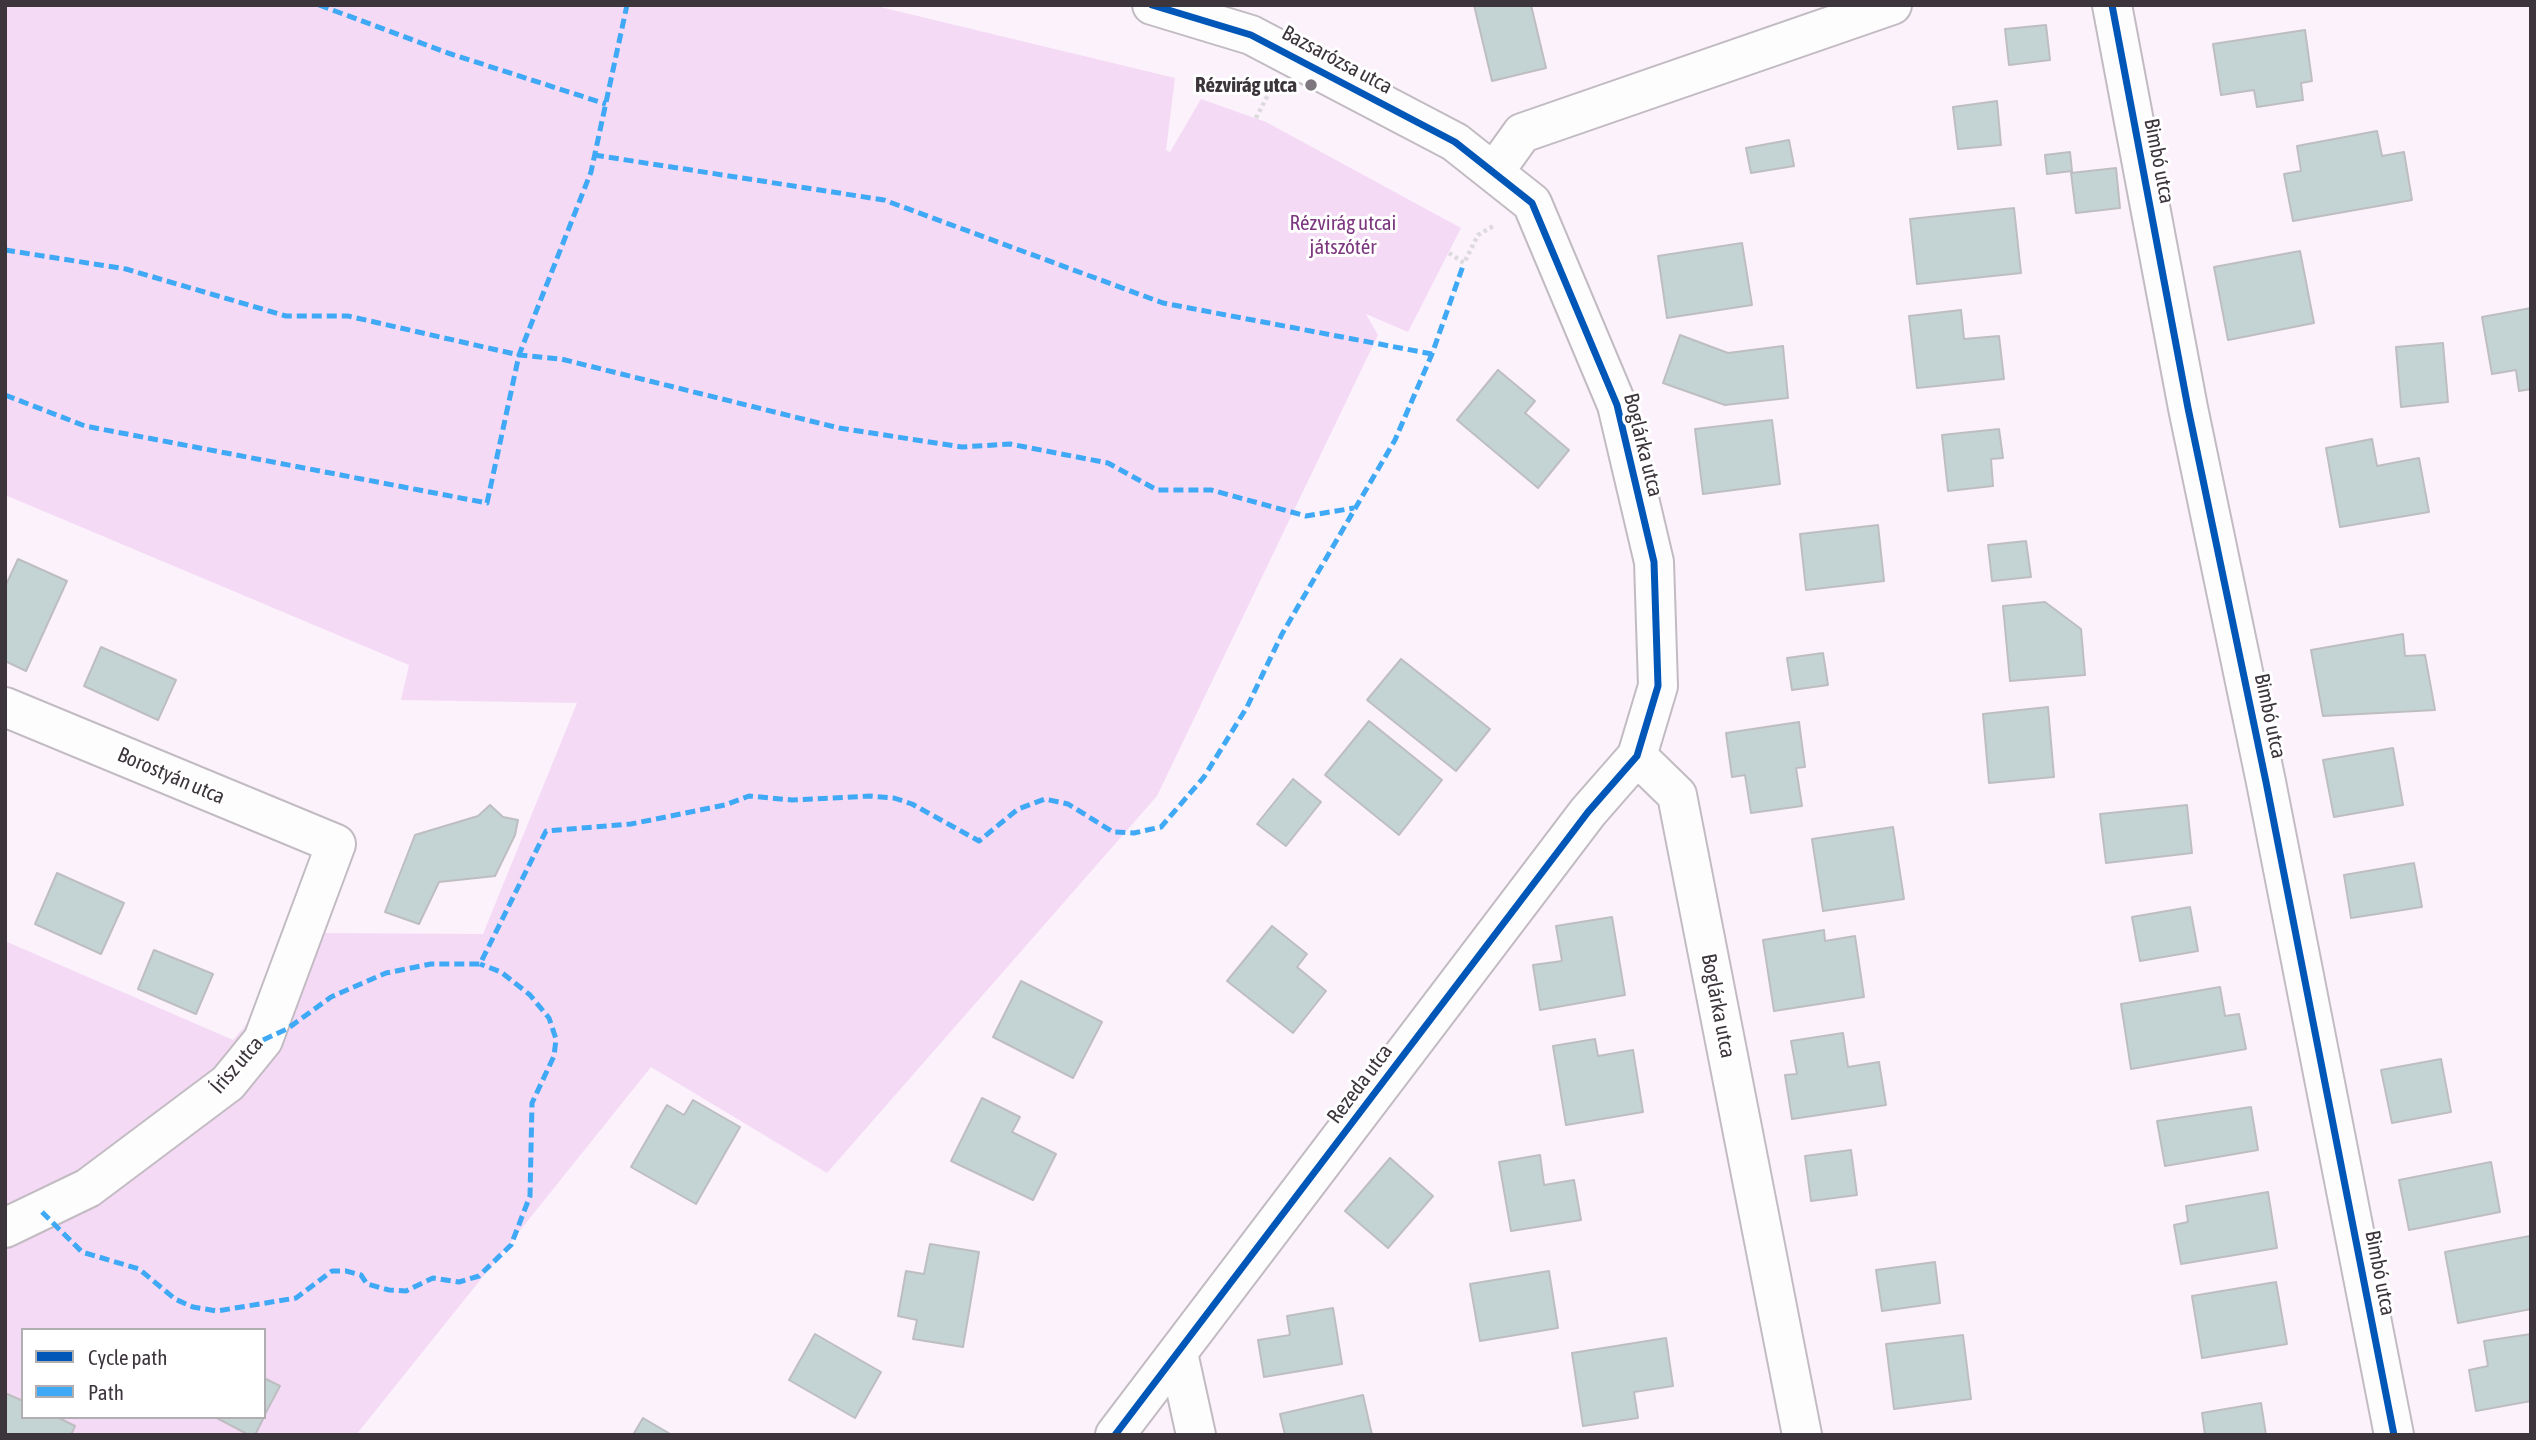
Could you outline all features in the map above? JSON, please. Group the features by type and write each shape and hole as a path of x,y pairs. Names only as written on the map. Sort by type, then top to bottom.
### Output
{"street":[{"name":"Bazsarózsa utca","path":"1152,5 1251,35 1455,142 1494,172"},
{"path":"1494,172 1522,133 1829,16 1892,5"},
{"name":"Bimbó utca","path":"2112,5 2188,408 2266,782 2394,1435"},
{"name":"Boglárka utca","path":"1494,172 1532,202 1617,405 1654,562 1658,686 1637,756 1677,795 1802,1435"},
{"name":"Borostyán utca","path":"5,707 336,844"},
{"name":"Rezeda utca","path":"1115,1435 1588,812 1637,756"},
{"name":"Írisz utca","path":"5,1228 88,1188 228,1083 263,1040 336,844"},
{"path":"1178,1353 1196,1435"}],"path":[{"path":"1449,253 1464,263 1478,235 1532,202"}],"green space":[{"name":"Rézvirág utcai játszótér","path":"5,5 872,5 1175,78 1166,150 1170,152 1201,99 1266,122 1461,228 1408,332 1366,314 1378,335 1157,796 827,1173 651,1067 356,1435 5,1435 5,941 233,1040 325,933 483,934 577,703 401,700 409,665 5,495"}],"building":[{"path":"1474,5 1531,5 1546,68 1492,81"},
{"path":"2046,25 2050,60 2009,65 2005,29"},
{"path":"2305,30 2312,81 2301,83 2303,100 2257,107 2254,90 2221,95 2213,44"},
{"path":"1997,101 2001,145 1958,149 1953,107"},
{"path":"2377,131 2382,156 2404,152 2412,200 2293,221 2284,174 2301,171 2297,146"},
{"path":"1789,140 1794,166 1751,173 1746,148"},
{"path":"2070,152 2072,171 2047,174 2045,155"},
{"path":"2116,168 2120,208 2076,213 2071,173"},
{"path":"2014,208 2021,273 1917,284 1910,219"},
{"path":"1742,243 1752,305 1667,318 1658,256"},
{"path":"2300,251 2314,323 2228,340 2214,267"},
{"path":"2531,308 2531,389 2519,391 2516,370 2492,374 2482,317"},
{"path":"1961,310 1964,339 1999,336 2004,379 1917,388 1909,316"},
{"path":"1680,335 1728,353 1783,346 1788,398 1725,405 1663,383"},
{"path":"2443,343 2448,402 2401,407 2396,347"},
{"path":"1498,370 1535,401 1525,413 1569,450 1538,488 1457,420"},
{"path":"1772,420 1780,484 1703,494 1695,429"},
{"path":"1999,429 2003,458 1991,459 1993,486 1948,491 1942,435"},
{"path":"2372,439 2377,466 2419,458 2429,512 2340,527 2326,448"},
{"path":"1878,525 1884,581 1806,590 1800,534"},
{"path":"2026,541 2031,577 1992,581 1988,545"},
{"path":"18,559 67,581 26,671 5,661 5,587"},
{"path":"2045,602 2081,629 2085,675 2010,681 2003,606"},
{"path":"2403,634 2405,656 2425,655 2435,710 2323,716 2311,650"},
{"path":"101,647 176,680 158,720 84,686"},
{"path":"1823,653 1828,685 1792,690 1787,658"},
{"path":"1401,659 1490,729 1456,771 1367,700"},
{"path":"2048,707 2054,777 1989,783 1983,714"},
{"path":"1369,721 1442,780 1399,835 1325,775"},
{"path":"1799,722 1805,767 1796,768 1802,806 1751,813 1745,775 1732,777 1726,733"},
{"path":"2393,748 2403,805 2334,817 2323,760"},
{"path":"1293,779 1321,802 1286,846 1257,824"},
{"path":"490,805 503,817 518,820 515,835 495,876 439,882 419,924 385,912 415,835 478,816"},
{"path":"2187,805 2192,853 2106,863 2100,814"},
{"path":"1893,827 1904,899 1823,911 1812,839"},
{"path":"2414,863 2422,907 2351,918 2344,875"},
{"path":"57,873 124,903 101,954 35,924"},
{"path":"2190,907 2198,951 2140,961 2132,917"},
{"path":"1612,917 1625,995 1540,1010 1533,965 1562,961 1556,926"},
{"path":"1272,926 1307,954 1297,967 1326,991 1293,1033 1227,981"},
{"path":"1824,930 1825,941 1855,936 1864,997 1774,1011 1763,940"},
{"path":"154,950 213,974 196,1014 138,989"},
{"path":"1021,981 1102,1022 1073,1078 993,1037"},
{"path":"2220,987 2225,1016 2239,1014 2246,1049 2131,1069 2121,1004"},
{"path":"1843,1033 1848,1067 1879,1062 1886,1105 1792,1119 1785,1075 1797,1074 1791,1041"},
{"path":"1595,1039 1598,1056 1633,1050 1643,1112 1566,1125 1553,1046"},
{"path":"2441,1059 2451,1112 2392,1123 2381,1070"},
{"path":"982,1098 1020,1117 1012,1132 1056,1154 1033,1200 951,1161"},
{"path":"693,1100 740,1127 696,1204 631,1167 667,1105 684,1115"},
{"path":"2251,1107 2258,1150 2165,1166 2157,1121"},
{"path":"1851,1150 1857,1195 1811,1201 1805,1156"},
{"path":"1540,1155 1544,1185 1574,1180 1581,1220 1511,1231 1499,1162"},
{"path":"1390,1158 1433,1196 1388,1248 1345,1211"},
{"path":"2491,1162 2500,1212 2409,1230 2399,1180"},
{"path":"2268,1192 2277,1248 2181,1264 2174,1225 2188,1222 2186,1206"},
{"path":"2530,1236 2531,1309 2458,1323 2445,1252"},
{"path":"930,1244 979,1252 963,1347 913,1339 917,1320 898,1316 906,1271 924,1274"},
{"path":"1935,1262 1940,1303 1882,1311 1876,1270"},
{"path":"1549,1271 1558,1328 1480,1341 1470,1284"},
{"path":"2276,1282 2287,1344 2202,1358 2192,1296"},
{"path":"1333,1308 1342,1364 1264,1377 1258,1340 1290,1335 1287,1316"},
{"path":"815,1334 881,1372 855,1418 789,1380"},
{"path":"2531,1334 2531,1401 2476,1411 2469,1370 2488,1366 2484,1341"},
{"path":"1963,1335 1971,1399 1894,1409 1886,1344"},
{"path":"1666,1338 1673,1386 1634,1392 1638,1418 1583,1426 1572,1353"},
{"path":"266,1379 280,1386 266,1412"},
{"path":"5,1393 21,1400 21,1419 61,1419 75,1426 71,1435 5,1435"},
{"path":"1363,1395 1372,1435 1285,1435 1280,1414"},
{"path":"2261,1403 2266,1435 2205,1435 2202,1413"},
{"path":"643,1418 672,1435 633,1435"},
{"path":"219,1419 263,1419 255,1435 249,1435"}],"marked path":[{"path":"319,5 448,53 606,104"},
{"path":"5,395 85,426 487,503 519,355 591,172 627,5"},
{"path":"594,155 884,200 1163,303 1432,354"},
{"path":"5,250 126,269 286,316 348,316 519,355 561,359 839,428 962,447 1010,444 1108,463 1157,490 1211,490 1306,516 1354,508"},
{"path":"263,1040 287,1029 331,997 386,973 431,964 480,964 546,831 631,824 725,805 749,796 792,800 870,796 894,798 912,804 979,841 1018,809 1045,799 1068,804 1113,832 1134,833 1161,827 1204,777 1247,707 1282,634 1395,440 1432,354 1464,263"},
{"path":"42,1212 82,1252 139,1269 175,1299 193,1307 217,1311 296,1298 332,1271 361,1275 367,1284 406,1291 433,1278 459,1282 479,1276 511,1245 530,1196 532,1103 554,1056 556,1039 549,1018 530,995 501,972 480,964"}],"cycle path":[{"path":"1115,1435 1588,812 1637,756 1658,686 1654,562 1617,405 1532,203 1455,142 1251,35 1152,5"},
{"path":"2112,5 2188,408 2266,782 2394,1435"}],"place":[{"name":"Rézvirág utca","path":"1311,85"}]}
